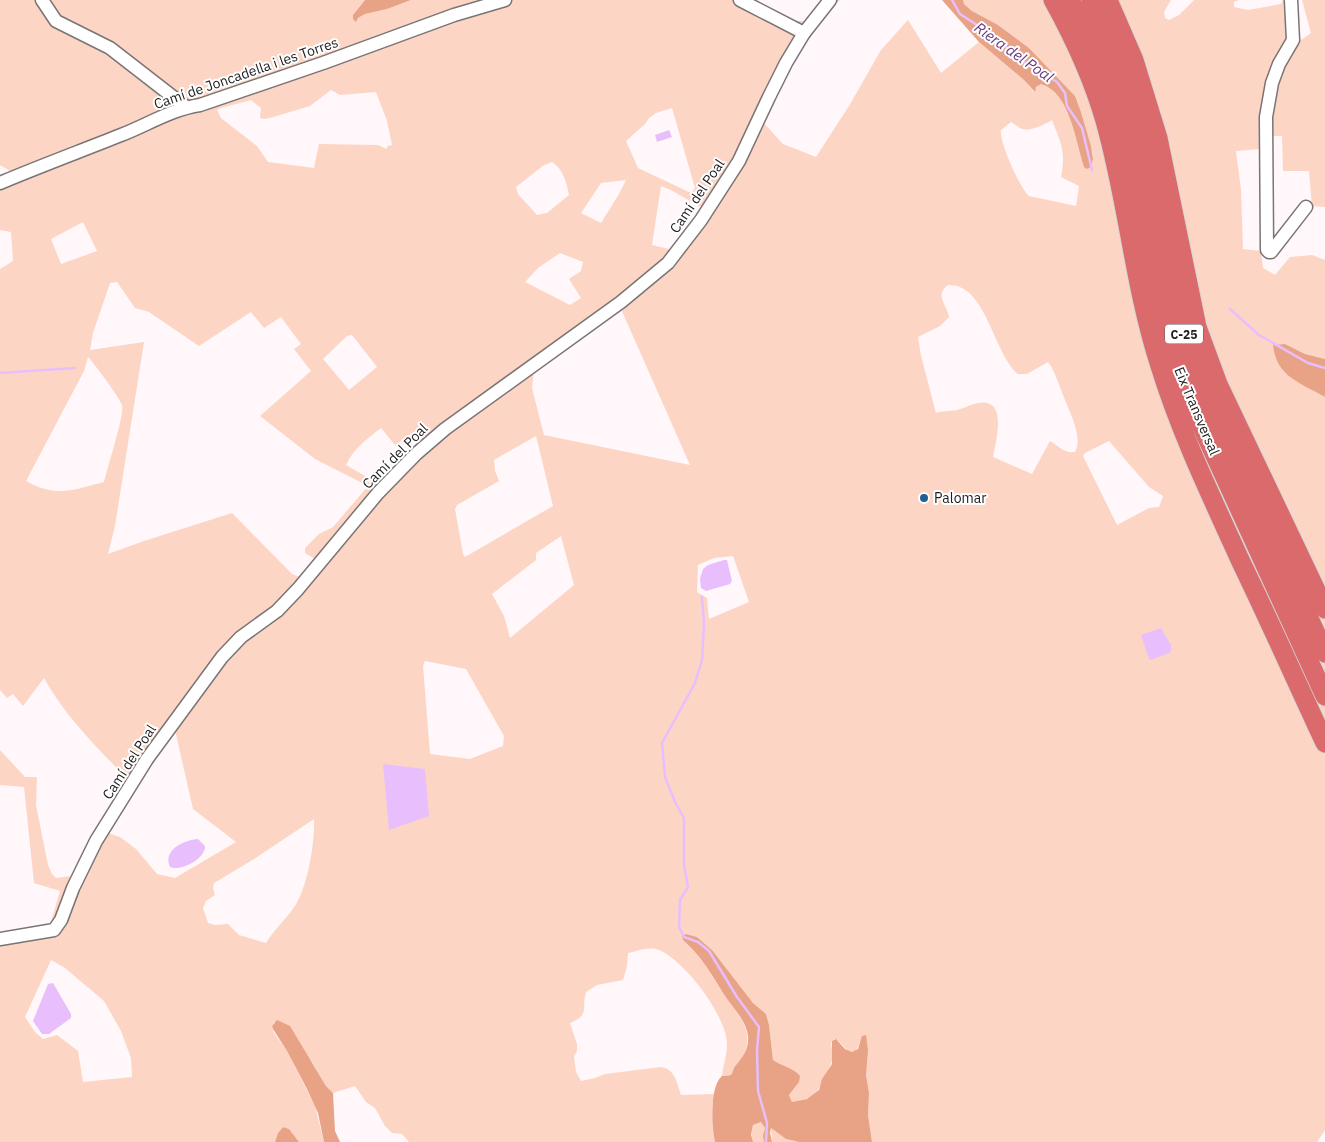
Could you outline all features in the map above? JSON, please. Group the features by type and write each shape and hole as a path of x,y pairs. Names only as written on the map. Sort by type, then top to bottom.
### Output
{"highway":[{"path":"1053,0 1079,51 1105,121 1147,320 1176,412 1206,485 1325,743"},
{"name":"Eix Transversal","path":"1070,0 1088,33 1112,92 1132,168 1153,272 1169,338 1185,390 1325,696"},
{"name":"Eix Transversal","path":"1091,0 1104,27 1127,86 1148,163 1169,270 1184,333 1201,384 1325,653"},
{"path":"1108,0 1134,60 1158,138 1197,327 1218,384 1325,609"},
{"path":"1280,600 1302,663 1325,719"}],"street":[{"path":"42,0 56,21 110,48 186,107"},
{"name":"Camí de Joncadella i les Torres","path":"0,183 49,162 122,135 186,107 200,105 454,15 505,0"},
{"path":"740,0 804,33"},
{"name":"Camí del Poal","path":"0,939 54,930 61,920 72,888 96,841 147,759 222,657 241,637 283,606 378,493 410,460 445,429 621,302 668,263 701,220 739,161 768,97 804,33 830,0"},
{"path":"1291,0 1292,40 1279,64 1272,83 1266,117 1267,250 1269,252 1271,252 1306,207"}],"shaded area":[{"path":"0,0 365,0 353,15 358,18 365,14 387,9 411,0 748,0 793,21 805,21 822,0 839,0 826,13 805,42 762,121 783,144 816,157 849,106 881,50 908,20 941,73 979,42 1024,80 1034,92 1041,84 1053,91 1060,99 1071,121 1083,165 1092,165 1093,155 1091,146 1075,96 1029,48 998,25 972,11 964,4 963,0 1171,0 1164,12 1165,18 1169,20 1179,15 1194,0 1239,0 1234,2 1234,7 1248,10 1281,4 1283,0 1289,0 1298,42 1311,33 1302,0 1325,0 1325,207 1312,206 1309,171 1283,171 1282,136 1260,136 1260,149 1236,151 1241,190 1243,249 1261,251 1263,268 1275,275 1290,257 1312,255 1325,260 1325,359 1305,354 1285,344 1273,345 1279,365 1291,378 1325,397 1325,1130 1317,1142 872,1142 868,1115 869,1093 866,1075 867,1040 860,1042 856,1051 852,1052 834,1039 831,1043 832,1061 817,1091 807,1098 792,1102 789,1095 799,1082 794,1071 773,1060 766,1014 753,1003 712,950 697,937 686,934 683,940 706,967 741,1018 746,1030 746,1049 732,1075 722,1076 727,1045 720,1019 712,1005 681,965 659,950 651,948 628,953 623,980 597,985 586,992 583,1014 577,1020 570,1023 577,1044 577,1051 574,1056 576,1072 581,1081 605,1074 666,1068 675,1077 681,1095 714,1094 712,1106 715,1142 409,1142 402,1134 392,1133 385,1126 375,1108 366,1102 355,1086 333,1093 326,1086 312,1062 274,1022 272,1026 274,1033 287,1051 315,1106 324,1142 299,1142 289,1129 283,1127 278,1133 275,1142 0,1142 0,934 50,925 60,891 34,883 24,787 0,785 0,750 25,777 37,777 36,805 48,865 56,878 72,876 129,781 72,719 44,678 23,706 13,694 7,698 0,690 0,269 13,261 11,232 0,230 0,177 12,172 0,165","holes":["331,90 340,95 376,92 387,121 392,145 386,149 378,145 319,144 314,168 268,162 257,146 221,118 217,110 251,100 261,108 260,118 264,119 310,106","672,108 695,188 691,193 638,168 626,141 656,113","1052,120 1063,153 1061,177 1079,186 1076,206 1029,196 1011,164 1003,144 1001,130 1011,122 1022,129 1042,126","552,162 562,172 569,195 547,213 537,215 518,194 516,187 544,165","626,180 601,223 581,213 601,183","661,186 702,208 673,250 652,245","83,222 97,251 61,264 51,239","560,253 583,262 581,271 569,279 581,298 570,305 525,282 538,268","117,282 135,308 149,312 199,346 251,312 264,328 281,317 301,344 294,349 311,371 260,416 315,459 368,486 333,527 319,534 305,548 305,553 315,559 302,578 292,574 232,513 108,554 115,526 144,342 90,350 93,333 110,283","948,285 961,287 971,295 988,321 1009,364 1018,374 1027,374 1048,362 1074,423 1078,439 1075,452 1064,450 1050,441 1032,474 993,457 998,427 998,419 993,406 987,403 980,403 957,410 936,413 918,337 940,326 949,317 942,300 942,293","621,309 690,465 544,435 532,388 534,369","352,335 377,367 349,390 323,359 347,336","88,357 122,405 118,429 104,482 74,490 56,491 26,481 84,371","381,428 395,445 417,430 425,441 379,484 346,465 352,454","536,436 553,506 465,557 455,509 457,505 499,481 495,471 494,460","1109,441 1149,487 1163,496 1159,507 1149,508 1117,525 1083,456 1085,453","561,536 574,585 510,638 504,616 492,594 536,560 536,553","733,556 749,602 709,619 707,598 697,592 698,565 714,558","425,661 466,669 504,736 503,746 470,759 430,754 423,666","175,730 193,809 236,842 175,878 157,874 136,849 120,837 108,833 136,785","314,819 312,851 304,887 295,906 266,943 239,935 228,924 215,925 208,923 203,908 206,901 215,895 214,883","51,960 65,968 104,1001 121,1031 131,1058 132,1077 83,1082 78,1051 57,1035 43,1039 35,1032 25,1017"]},
{"path":"365,0 411,0 387,9 365,14 358,18 356,22 353,19 353,15"},
{"path":"942,0 963,0 964,4 972,11 998,25 1029,48 1075,96 1091,146 1093,159 1091,167 1087,169 1084,167 1075,132 1059,97 1051,89 1041,84 1036,87 1035,92 1024,80 979,42"},
{"path":"669,130 672,137 657,142 655,135"},
{"path":"1285,344 1305,354 1325,359 1325,397 1299,383 1284,372 1275,356 1273,345"},
{"path":"727,560 732,581 730,584 706,591 701,588 700,579 703,569 708,565"},
{"path":"1161,628 1171,645 1171,651 1151,660 1141,635"},
{"path":"383,764 425,769 429,816 389,830"},
{"path":"198,839 205,846 202,855 186,866 180,868 170,867 169,856 176,847 187,841"},
{"path":"686,934 697,937 712,950 753,1003 766,1014 773,1060 800,1076 799,1082 789,1095 792,1102 807,1099 819,1090 822,1079 832,1064 832,1041 836,1039 845,1049 852,1052 858,1049 862,1036 866,1035 868,1050 866,1075 869,1093 868,1115 872,1142 799,1142 786,1139 771,1128 772,1142 764,1142 765,1128 761,1122 753,1125 751,1135 753,1142 715,1142 712,1117 715,1089 722,1076 731,1075 742,1058 748,1044 748,1036 739,1014 711,973 683,940 682,936"},
{"path":"53,983 71,1014 71,1018 49,1034 42,1034 33,1021 48,984"},
{"path":"277,1020 290,1026 326,1086 333,1093 335,1131 340,1142 324,1142 318,1113 287,1051 273,1029 272,1026"},
{"path":"761,1122 765,1128 764,1142 753,1142 751,1138 753,1125"},
{"path":"283,1127 289,1129 299,1142 275,1142 278,1133"},
{"path":"771,1128 786,1139 799,1142 772,1142"}],"waterway":[{"path":"834,4 838,0"},
{"name":"Riera del Poal","path":"952,0 960,14 991,34 1025,63 1057,82 1065,93 1067,106 1082,128 1092,170"},
{"path":"1230,309 1259,335 1308,363 1325,368"},
{"path":"0,373 75,368"},
{"path":"702,597 704,624 702,660 695,683 662,743 665,777 684,818 684,865 688,887 680,900 679,927 684,937 698,942 709,951 737,997 759,1027 757,1050 758,1091 767,1123 766,1142"}],"place":[{"name":"Palomar","path":"924,498"}]}
